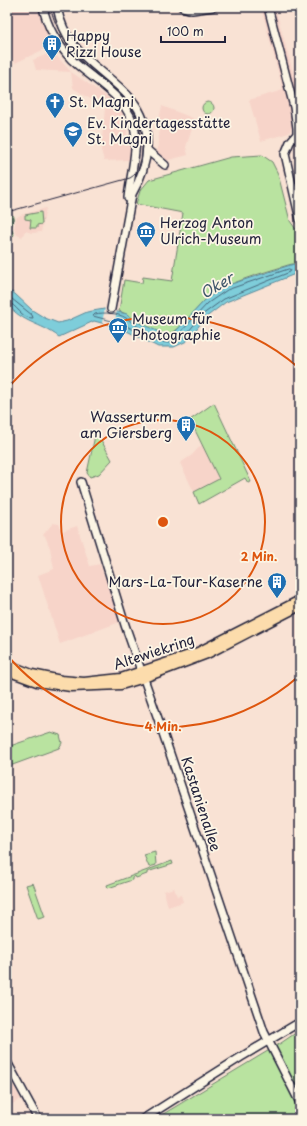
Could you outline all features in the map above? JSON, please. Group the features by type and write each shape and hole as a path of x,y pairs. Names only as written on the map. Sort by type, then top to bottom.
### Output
{"main road":[{"name":"Altewiekring","path":"7,671 44,684 82,688 117,686 198,652 300,600"},
{"name":"Altewiekring","path":"7,664 46,678 84,682 115,680 143,674 207,654 300,606"}],"street":[{"path":"43,7 52,33 67,55 117,98 127,109 135,131 136,146 130,177 126,220"},
{"path":"57,7 64,31 72,44 90,63 126,93 136,106 146,128 147,150 143,173 132,194 126,220 111,309"},
{"path":"182,7 192,10 213,7"},
{"path":"268,7 294,107 297,134 287,148 285,158 300,220"},
{"path":"294,107 300,122"},
{"path":"147,150 165,165"},
{"name":"Kastanienallee","path":"81,482 106,566 268,1042 299,1102"},
{"path":"143,1119 223,1068 300,1022"},
{"path":"7,1062 38,1119"}],"shaded area":[{"path":"7,7 41,7 51,46 15,63 7,48"},
{"path":"261,7 275,7 300,97 300,129 291,129 289,133 261,141 249,100 283,90"},
{"path":"53,52 71,72 36,70 33,60"},
{"path":"71,72 112,100 120,109 127,122 127,139 131,145 129,160 104,161 101,150 105,108 73,88"},
{"path":"162,106 195,119 186,147 188,155 165,161 157,156 159,129 157,128"},
{"path":"46,208 41,232 32,233 25,231 22,237 17,235 14,228 16,218 20,215"},
{"path":"202,444 219,480 194,492 180,463 192,455"},
{"path":"53,523 59,524 62,531 77,526 90,566 100,564 120,622 60,644 38,575 54,569 50,548 45,536 43,535"},
{"path":"174,888 177,896 181,895 183,902 168,907 164,891"},
{"path":"7,1075 21,1099 7,1107"}],"green space":[{"path":"210,102 213,103 213,113 206,114 203,113 202,106 203,103"},
{"path":"262,155 272,162 278,174 290,221 300,235 300,262 246,278 227,286 205,300 182,325 170,334 159,334 152,331 125,313 119,311 124,280 142,283 143,277 172,281 183,213 136,204 140,191 149,180 231,157"},
{"path":"41,212 42,224 37,225 37,228 30,228 31,220 25,219 25,215"},
{"path":"13,215 14,217 11,228 14,235 12,237 7,234 7,217"},
{"path":"214,403 251,482 248,483 245,478 199,504 194,492 219,479 190,420"},
{"path":"96,431 112,460 99,474 90,477 87,473"},
{"path":"51,732 60,735 62,743 59,748 7,767 7,747"},
{"path":"155,852 156,865 149,867 144,855"},
{"path":"172,861 173,864 147,872 147,874 136,878 135,876 132,880 108,888 107,885"},
{"path":"33,883 45,917 38,919 26,885"},
{"path":"300,1030 300,1119 155,1119 281,1043"}],"water":[{"path":"300,262 300,272 226,302 205,318 187,341 174,347 158,347 121,328 94,321 59,337 19,315 7,304 7,290 15,294 32,310 45,318 58,323 67,321 87,312 104,309 127,314 135,321 166,335 174,333 206,299 225,286"}],"pier":[{"path":"105,308 117,310 114,326 102,323"}],"tram line":[{"path":"7,212 130,178 136,173 142,160 142,134 138,119 131,107 122,96 71,51 60,33 50,7"}],"place":[{"name":"Happy Rizzi House","path":"52,61"},
{"name":"St. Magni","path":"55,119"},
{"name":"Ev. Kindertagesstätte St. Magni","path":"73,148"},
{"name":"Herzog Anton Ulrich-Museum","path":"146,248"},
{"name":"Museum für Photographie","path":"118,344"},
{"name":"Wasserturm am Giersberg","path":"186,442"},
{"name":"Mars-La-Tour-Kaserne","path":"277,599"}],"water label":[{"name":"Oker","path":"217,286"}]}
